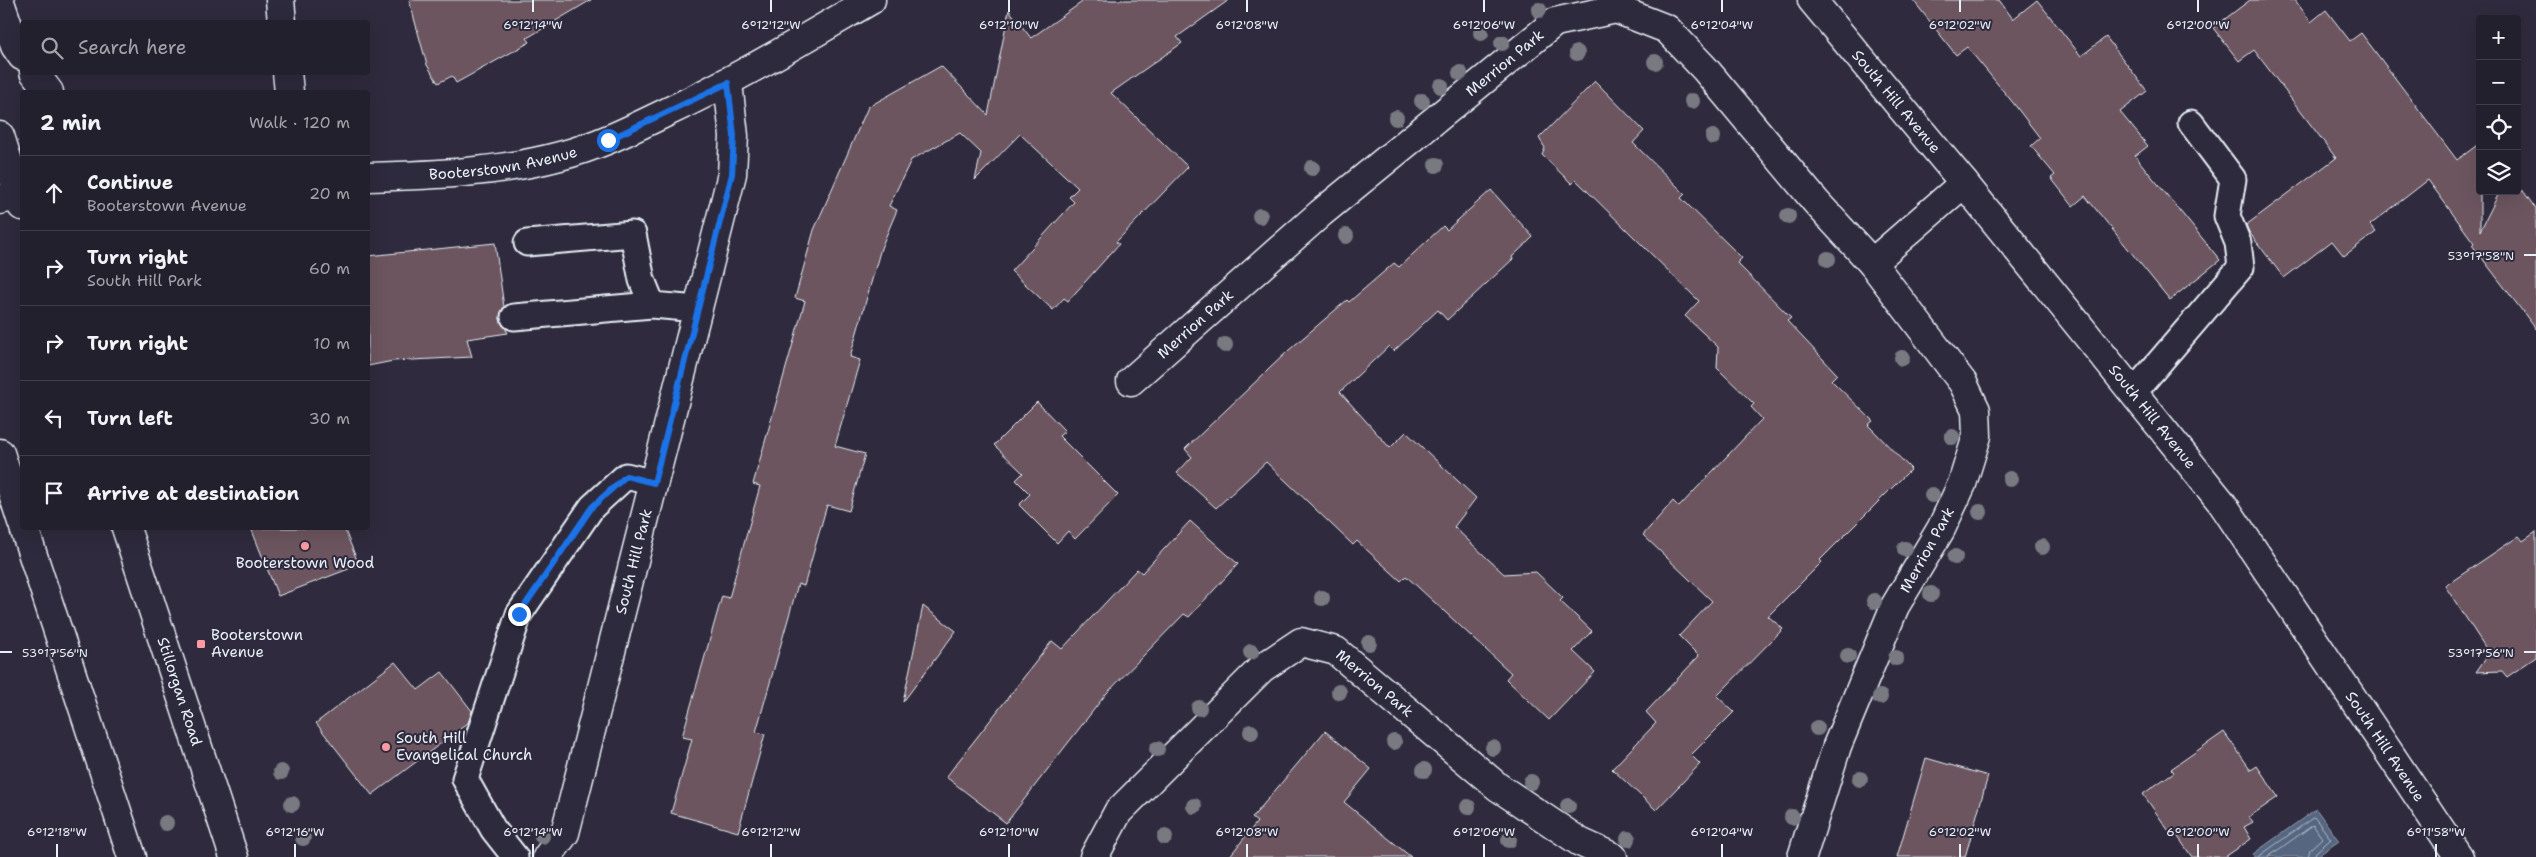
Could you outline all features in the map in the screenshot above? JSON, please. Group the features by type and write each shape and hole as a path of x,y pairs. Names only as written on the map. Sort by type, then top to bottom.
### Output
{"street":[{"path":"280,0 282,20"},
{"name":"Booterstown Avenue","path":"370,177 438,175 511,166 560,156 608,140 728,83 871,0"},
{"name":"South Hill Avenue","path":"1812,0 1964,183 2222,503 2459,857"},
{"path":"0,2 15,46 20,53"},
{"name":"Merrion Park","path":"1131,381 1321,213 1555,22 1616,9 1667,29 1705,69 1816,202 1872,263 1963,383 1976,410 1977,436 1962,484 1942,529 1895,606 1844,728 1802,857"},
{"path":"36,75 48,90"},
{"path":"287,75 289,90"},
{"name":"South Hill Park","path":"547,857 565,833 732,174 734,136 728,83"},
{"path":"0,136 16,199"},
{"path":"1872,263 1964,183"},
{"path":"0,454 20,516"},
{"path":"25,530 132,857"},
{"name":"Stillorgan Road","path":"127,530 234,857"},
{"name":"Merrion Park","path":"1094,857 1118,812 1262,668 1300,642 1336,651 1498,787 1580,842 1613,857"}],"lane":[{"path":"2133,393 2241,267 2238,243 2227,216 2234,179 2191,123"},
{"path":"526,243 633,234 642,280 652,305"},
{"path":"514,317 652,305 698,309"},
{"path":"515,857 493,830 465,779 519,614 592,507 626,476 654,483"}],"water":[{"path":"2316,809 2339,841 2316,857 2255,857 2253,854"}],"building":[{"path":"409,0 591,0 527,38 530,42 456,83 452,76 438,83 427,65"},
{"path":"1085,0 1229,0 1177,37 1182,43 1111,93 1188,167 1116,242 1119,244 1068,301 1064,298 1053,310 1011,271 1074,202 1069,197 1078,188 1020,134 975,180 981,153 960,133 911,160 889,206 897,210 881,248 850,357 860,360 835,446 865,454 849,511 827,505 804,586 798,584 756,732 765,734 738,832 671,813 692,739 682,737 722,596 729,598 760,486 753,484 805,301 795,298 814,230 868,107 941,66 988,115 1009,10 1031,38"},
{"path":"1913,0 1999,0 2013,19 2037,0 2081,56 2106,37 2147,91 2120,112 2148,146 2135,156 2220,260 2170,300 2085,196 2073,206 2051,178 2055,175 2031,146 2040,138 2014,104 1967,47 1956,55"},
{"path":"2250,0 2295,0 2311,22 2326,10 2350,41 2361,33 2457,160 2476,146 2476,195 2480,195 2480,231 2498,195 2521,195 2521,191 2523,191 2536,209 2536,329 2472,245 2474,243 2428,180 2370,225 2376,232 2344,256 2332,241 2284,278 2249,232 2246,225 2336,158 2254,50 2239,61 2213,28"},
{"path":"1595,81 1644,131 1633,143 1685,194 1681,198 1742,258 1737,263 1791,318 1787,321 1837,374 1831,380 1873,421 1868,425 1911,469 1820,560 1822,562 1768,616 1783,629 1717,696 1734,712 1691,755 1700,764 1656,810 1612,769 1656,723 1646,712 1699,656 1679,636 1712,601 1643,535 1673,501 1679,507 1762,419 1751,407 1754,404 1717,368 1718,347 1685,316 1699,301 1576,180 1572,184 1542,155 1545,148 1539,138"},
{"path":"1491,190 1533,237 1512,257 1513,259 1447,320 1438,310 1394,351 1389,346 1340,392 1390,448 1406,432 1476,498 1454,527 1504,574 1536,572 1563,598 1560,601 1592,631 1573,651 1595,672 1549,720 1506,679 1511,673 1406,576 1401,581 1357,541 1353,545 1266,462 1216,508 1177,473 1192,457 1185,449 1289,350 1394,263 1399,267 1443,226 1447,230"},
{"path":"495,243 504,307 500,319 508,333 467,339 472,357 393,361 370,366 370,256"},
{"path":"1037,402 1065,431 1059,436 1118,495 1075,539 1068,531 1057,543 1019,505 1030,494 1016,480 1023,473 994,445"},
{"path":"1190,521 1238,564 1189,617 1184,614 1106,694 1006,823 946,777 1052,641 1062,649 1137,569 1142,573"},
{"name":"Booterstown Wood","path":"252,530 345,530 359,565 278,596"},
{"path":"2536,532 2536,657 2507,677 2502,671 2476,672 2489,653 2445,586 2519,536 2523,541"},
{"path":"923,606 956,631 903,702"},
{"name":"South Hill Evangelical Church","path":"395,662 418,690 442,672 472,711 468,723 372,795 316,723"},
{"path":"1325,731 1371,769 1344,802 1411,857 1229,857 1257,822 1252,818"},
{"path":"2224,732 2251,770 2257,766 2278,797 2249,817 2253,822 2244,827 2251,839 2225,857 2192,857 2176,834 2173,837 2143,794 2174,772 2171,769"},
{"path":"1926,758 1988,776 1965,857 1897,857"}],"place":[{"name":"Booterstown Wood","path":"305,546"},
{"name":"Booterstown Avenue","path":"201,644"},
{"name":"South Hill Evangelical Church","path":"386,747"}],"route":[{"path":"519,614 592,507 626,476 654,483 732,174 734,136 728,83 608,140"}]}
